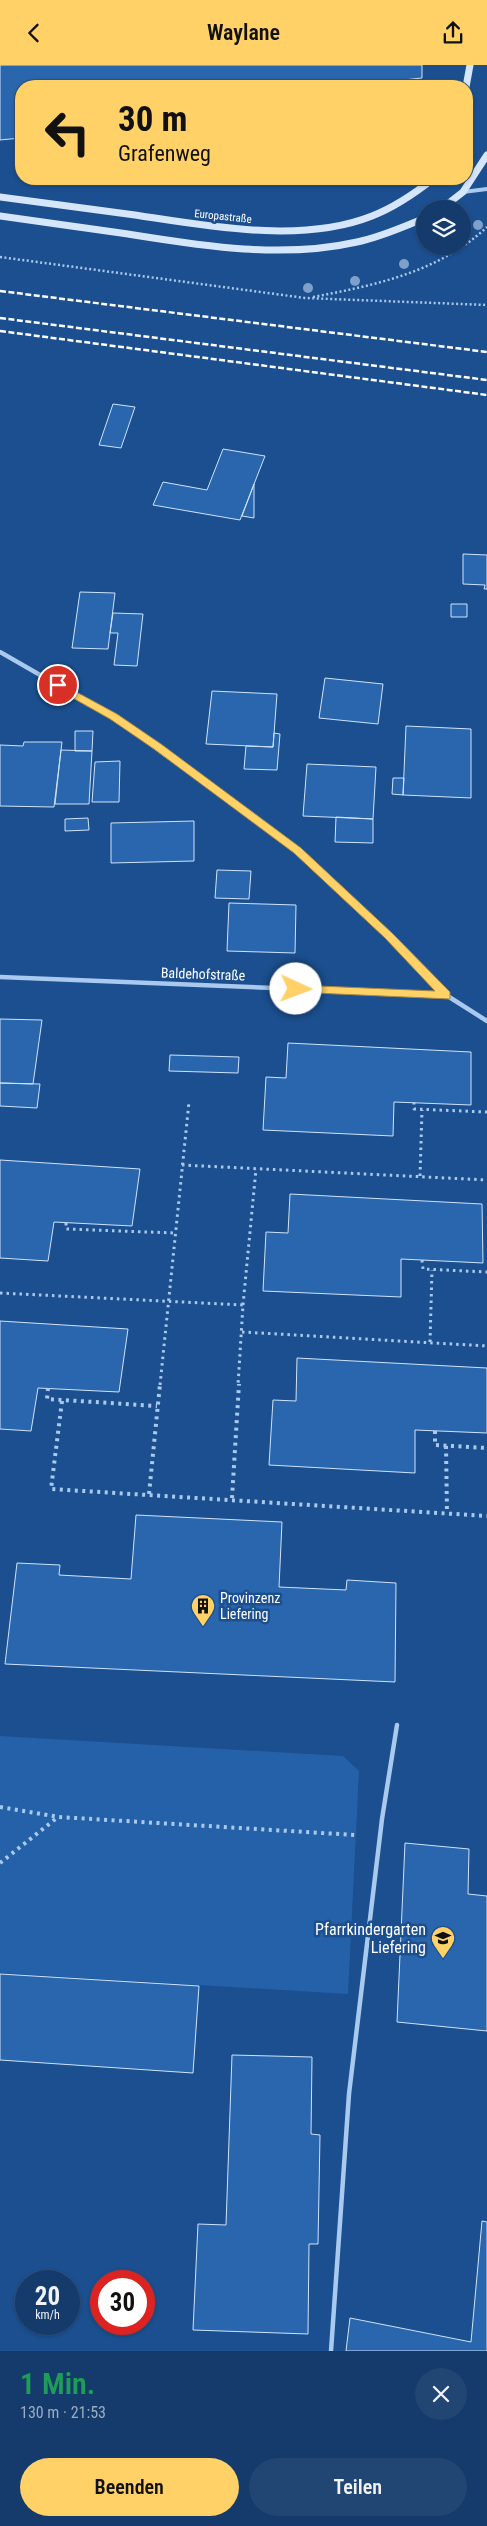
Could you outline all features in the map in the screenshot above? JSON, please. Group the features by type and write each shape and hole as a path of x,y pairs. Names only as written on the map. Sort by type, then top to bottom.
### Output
{"street":[{"path":"467,80 470,65"},
{"path":"473,177 487,155"},
{"name":"Europastraße","path":"0,197 234,228 276,230 320,227 357,220 386,210 411,197 426,185"},
{"path":"453,200 463,192 468,185"},
{"path":"463,192 487,189"},
{"path":"0,216 225,248 287,251 354,243 380,237 416,222"},
{"path":"0,652 113,717 297,850 388,935 446,995 487,1021"},
{"name":"Baldehofstraße","path":"0,977 446,995"}],"lane":[{"path":"331,2351 350,2094 380,1836 397,1725"}],"path":[{"path":"305,298 359,289 400,278 436,263 459,249 487,227"},
{"path":"0,257 305,298 487,305"},
{"path":"149,1494 188,1102"},
{"path":"414,1102 414,1109 487,1112"},
{"path":"420,1176 422,1109"},
{"path":"182,1165 487,1179"},
{"path":"232,1499 243,1305 256,1169"},
{"path":"66,1223 66,1229 175,1233"},
{"path":"422,1259 423,1269 487,1272"},
{"path":"430,1342 432,1269"},
{"path":"0,1293 243,1305"},
{"path":"242,1331 487,1346"},
{"path":"48,1388 47,1399 157,1407"},
{"path":"62,1401 51,1489 487,1516"},
{"path":"435,1431 435,1445 487,1448"},
{"path":"446,1446 447,1513"},
{"path":"0,1807 59,1817 380,1836"},
{"path":"0,1863 59,1817"}],"shaded area":[{"path":"0,1736 343,1756 359,1771 348,1994 0,1973"}],"building":[{"path":"0,65 422,65 422,78 403,80 15,80 15,139 0,140"},
{"path":"113,404 135,407 121,448 99,445"},
{"path":"223,449 265,456 240,520 153,505 163,482 207,490"},
{"path":"254,484 254,518 242,516"},
{"path":"463,554 487,555 487,589 484,589 485,585 463,584"},
{"path":"80,592 115,593 108,649 72,648"},
{"path":"451,604 467,604 467,617 451,617"},
{"path":"113,613 143,614 137,666 114,665 118,633 110,633"},
{"path":"325,678 383,684 378,724 319,718"},
{"path":"212,691 277,694 273,747 206,744"},
{"path":"406,726 471,729 471,798 403,795"},
{"path":"75,731 93,731 92,751 75,751"},
{"path":"274,733 280,734 277,770 244,769 246,746 273,747"},
{"path":"24,742 62,742 54,807 0,806 0,745 23,746"},
{"path":"61,750 92,751 89,804 55,804"},
{"path":"120,761 119,802 92,802 95,762"},
{"path":"307,764 376,767 373,819 303,816"},
{"path":"393,778 404,778 403,795 392,794"},
{"path":"336,817 373,819 373,843 335,842"},
{"path":"88,818 89,830 65,831 65,819"},
{"path":"194,821 194,861 111,863 111,823"},
{"path":"217,870 251,871 249,899 215,898"},
{"path":"229,903 296,905 295,953 227,951"},
{"path":"0,1019 42,1020 33,1084 0,1083"},
{"path":"288,1043 471,1052 471,1105 394,1102 393,1136 263,1130 266,1077 286,1078"},
{"path":"170,1055 239,1057 238,1073 169,1071"},
{"path":"0,1083 40,1084 37,1108 0,1106"},
{"path":"0,1160 140,1169 132,1226 54,1222 48,1261 0,1258"},
{"path":"290,1194 482,1204 483,1263 401,1259 401,1297 263,1291 266,1232 288,1233"},
{"path":"0,1321 128,1329 119,1392 38,1388 31,1431 0,1429"},
{"path":"297,1358 487,1368 487,1433 415,1430 415,1473 269,1465 273,1400 296,1401"},
{"name":"Provinzenz Liefering","path":"136,1515 282,1522 279,1587 346,1590 347,1580 396,1583 395,1682 5,1664 17,1563 60,1565 59,1575 131,1579"},
{"name":"Pfarrkindergarten Liefering","path":"405,1843 469,1849 468,1894 487,1896 487,2031 397,2022"},
{"path":"0,1974 199,1986 193,2073 0,2060"},
{"path":"232,2055 312,2057 311,2134 320,2135 318,2244 309,2244 308,2334 193,2330 198,2224 226,2225"},
{"path":"482,2221 487,2222 487,2351 346,2351 350,2318 471,2342"}],"railway":[{"path":"0,291 487,352"},
{"path":"0,318 487,380"},
{"path":"0,331 487,395"}],"place":[{"name":"Provinzenz Liefering","path":"203,1627"},
{"name":"Pfarrkindergarten Liefering","path":"443,1959"}],"route":[{"path":"58,685 113,717 157,747 297,850 388,935 446,995 296,989"}]}
